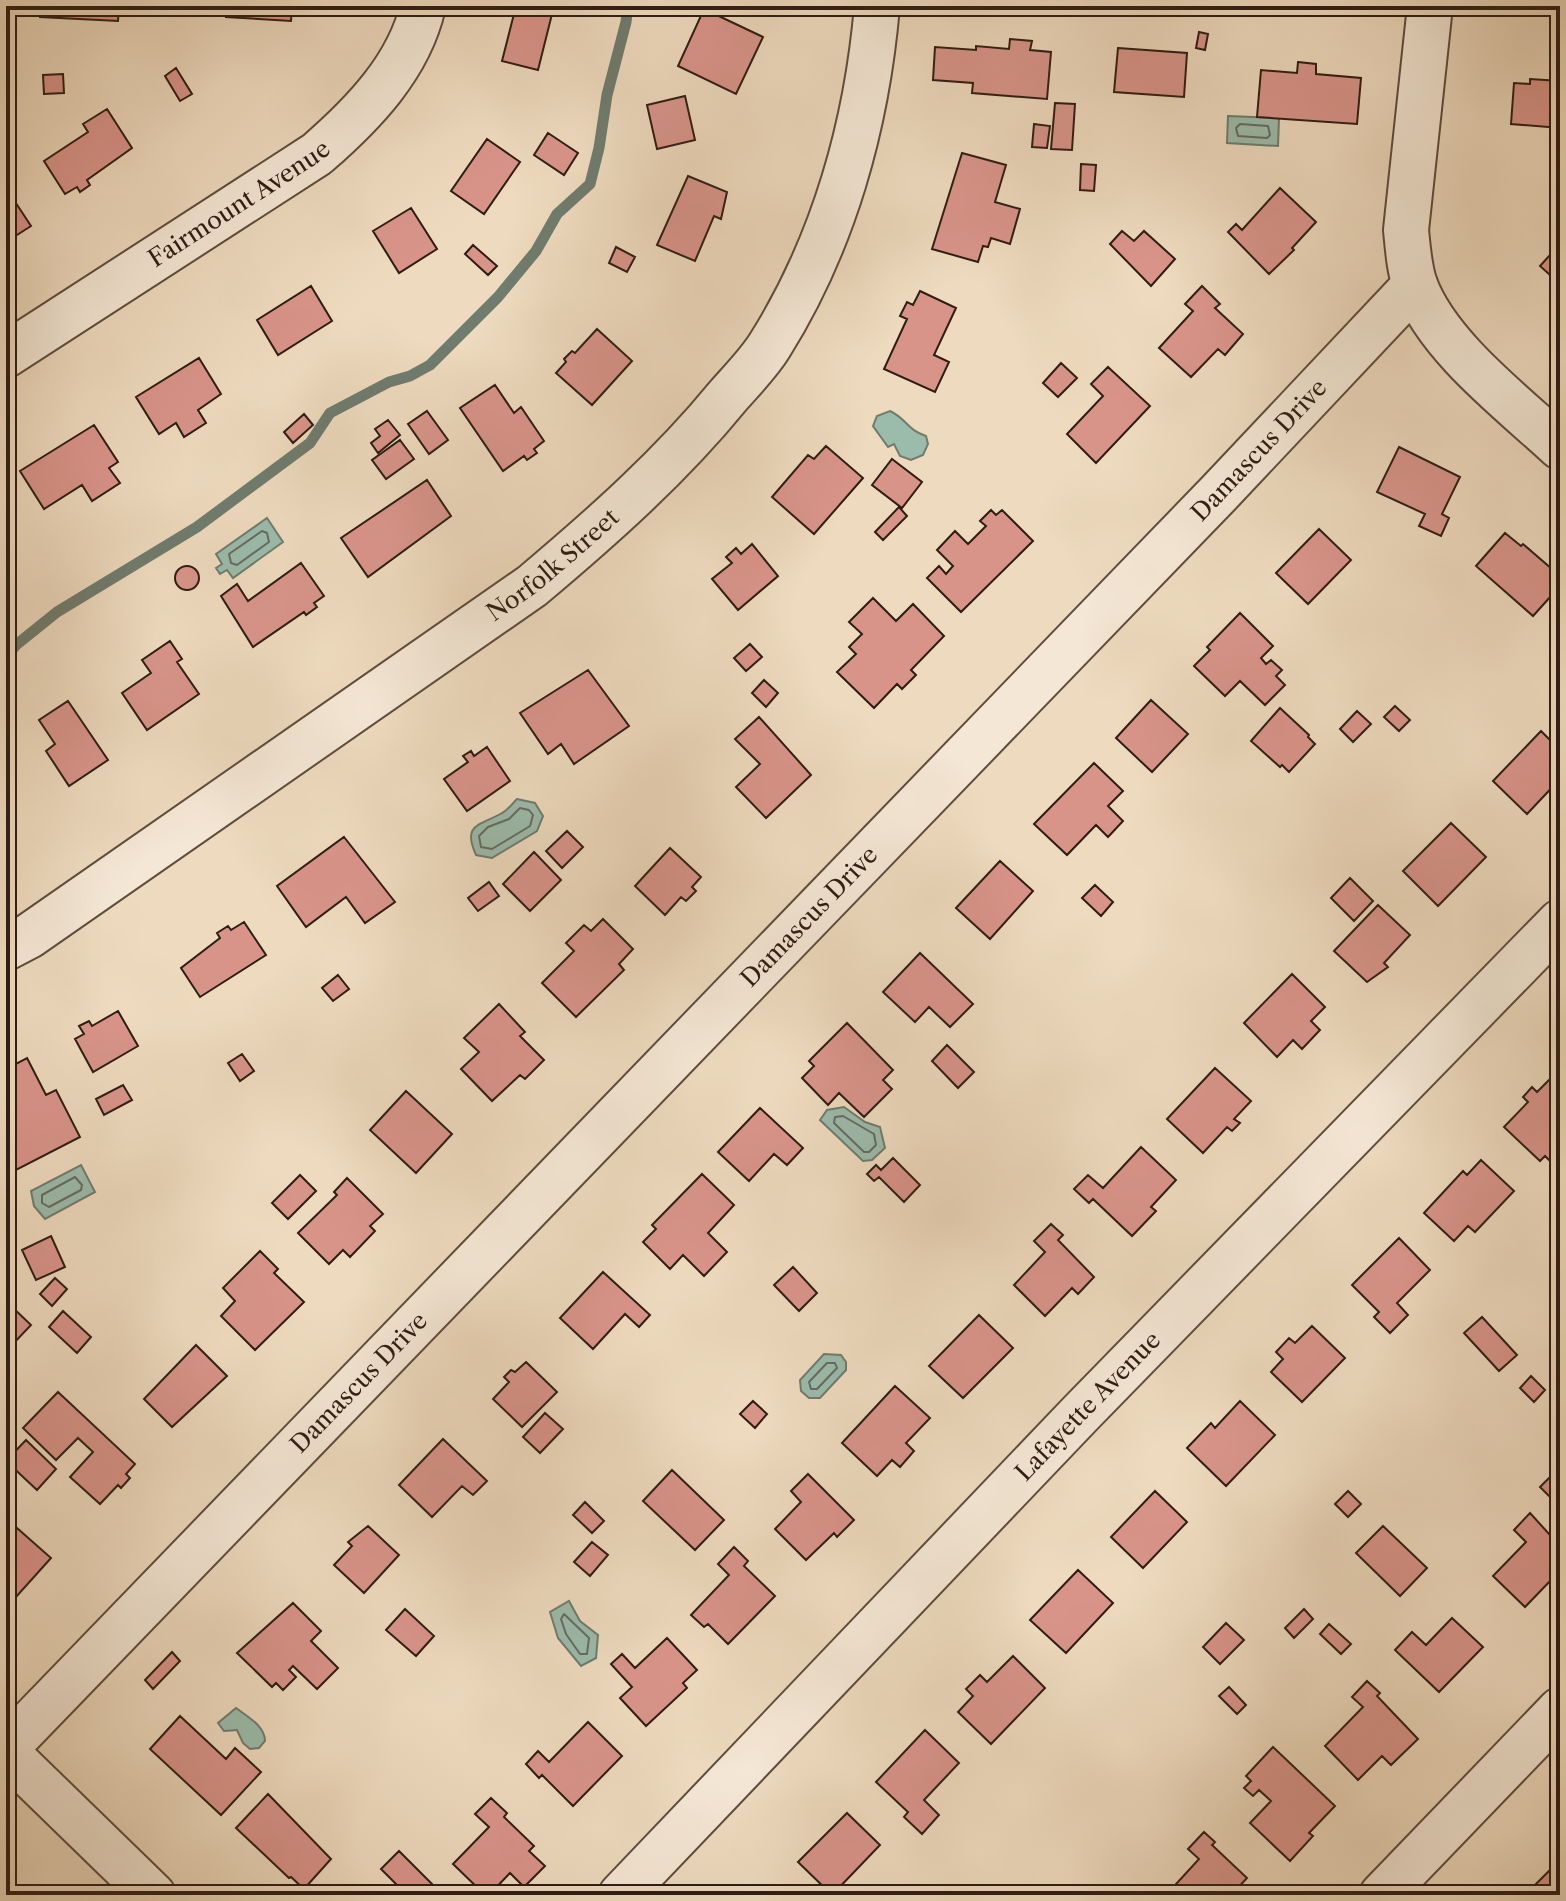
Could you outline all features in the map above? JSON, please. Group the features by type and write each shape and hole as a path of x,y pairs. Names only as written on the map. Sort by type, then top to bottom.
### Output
{"street":[{"name":"Fairmount Avenue","path":"6,355 317,154 354,120 391,77 419,21 423,6"},
{"name":"Norfolk Street","path":"6,948 29,936 532,586 608,522 693,438 770,346 814,263 837,204 859,129 873,52 877,6"},
{"path":"1430,6 1406,230 1415,285 1430,316 1453,346 1560,447"},
{"name":"Damascus Drive","path":"6,1750 1219,493 1415,285"},
{"name":"Lafayette Avenue","path":"621,1895 1090,1403 1560,922"},
{"path":"1382,1895 1560,1710"},
{"path":"6,1750 153,1895"}],"water":[{"path":"1228,116 1279,118 1278,146 1227,143"},
{"path":"890,411 926,436 928,444 923,455 911,460 900,456 894,444 888,447 873,426 877,416"},
{"path":"267,518 283,542 233,578 227,570 220,574 216,568 222,564 216,554"},
{"path":"517,799 535,803 543,816 537,831 492,858 476,855 471,837 475,827 504,812"},
{"path":"844,1107 865,1122 880,1127 885,1148 872,1160 863,1161 820,1120 827,1110"},
{"path":"81,1165 95,1192 45,1219 34,1206 31,1191"},
{"path":"824,1354 841,1355 846,1362 846,1370 820,1398 809,1398 801,1391 800,1380"},
{"path":"569,1601 580,1621 598,1635 596,1658 581,1666 558,1638 550,1612"},
{"path":"236,1708 262,1731 265,1741 259,1748 250,1749 237,1730 224,1731 218,1723"}],"building":[{"path":"41,6 119,6 118,21 40,17"},
{"path":"227,6 292,6 291,21 226,17"},
{"path":"516,6 554,6 538,70 502,61"},
{"path":"704,9 763,37 736,94 678,66"},
{"path":"1199,32 1208,34 1205,50 1196,48"},
{"path":"1010,39 1032,41 1030,50 1051,52 1047,99 972,93 973,83 933,80 935,47 1009,49"},
{"path":"1118,48 1187,53 1184,97 1114,92"},
{"path":"1298,62 1316,64 1316,74 1361,78 1357,124 1257,117 1261,70 1297,73"},
{"path":"176,68 192,94 180,101 165,76"},
{"path":"63,74 64,93 44,94 43,75"},
{"path":"1530,79 1560,81 1560,128 1511,124 1514,83 1530,84"},
{"path":"685,96 695,140 657,149 647,105"},
{"path":"1055,103 1075,104 1072,150 1051,149"},
{"path":"107,109 132,148 87,180 90,185 80,192 77,187 65,194 44,161 88,132 83,124"},
{"path":"1034,124 1050,126 1047,148 1032,147"},
{"path":"548,133 578,153 564,175 534,155"},
{"path":"487,139 520,162 484,214 451,191"},
{"path":"962,153 1006,165 995,202 1020,209 1010,244 991,238 988,247 983,246 978,262 932,249"},
{"path":"1081,164 1096,165 1094,191 1080,190"},
{"path":"688,176 727,192 721,219 714,216 695,261 657,245"},
{"path":"6,188 31,226 6,242"},
{"path":"1280,188 1316,222 1292,248 1294,250 1269,274 1228,232 1236,224 1242,230"},
{"path":"411,208 437,249 399,273 373,231"},
{"path":"1122,231 1134,241 1144,231 1175,259 1151,286 1110,244"},
{"path":"1560,244 1560,284 1540,266"},
{"path":"473,245 497,266 488,275 465,254"},
{"path":"616,247 635,257 627,272 609,263"},
{"path":"311,286 332,321 278,355 257,320"},
{"path":"1202,286 1220,304 1215,308 1243,334 1225,355 1218,349 1191,377 1159,348 1193,311 1185,304"},
{"path":"920,291 956,308 934,355 949,362 935,392 884,369 907,319 900,316 907,302 913,305"},
{"path":"597,329 632,361 592,405 556,373 566,362 564,359 572,351 575,353"},
{"path":"199,358 221,394 198,410 206,423 184,437 176,423 159,434 136,397"},
{"path":"1061,363 1077,378 1058,397 1043,383"},
{"path":"1108,367 1150,406 1096,463 1067,434 1103,396 1091,384"},
{"path":"495,385 514,413 521,407 544,441 534,449 537,453 527,460 524,456 503,471 460,408"},
{"path":"427,411 448,440 429,454 408,424"},
{"path":"304,414 313,425 293,443 284,432"},
{"path":"388,420 400,435 378,453 371,443 380,436 375,429"},
{"path":"94,425 118,462 109,468 120,483 92,501 82,485 44,509 20,471"},
{"path":"400,440 414,459 386,479 372,460"},
{"path":"826,446 863,478 814,534 772,497 808,455 814,459"},
{"path":"1399,447 1460,477 1442,514 1449,518 1441,536 1419,526 1425,514 1377,492"},
{"path":"892,459 922,482 902,508 872,485"},
{"path":"427,480 451,516 368,577 341,538"},
{"path":"899,507 907,516 883,540 875,532"},
{"path":"991,510 996,515 1002,510 1033,541 961,612 927,578 939,566 946,574 953,566 937,550 955,531 968,544 986,526 980,521"},
{"path":"1319,529 1351,560 1308,604 1276,573"},
{"path":"1505,533 1521,546 1523,544 1560,576 1560,586 1533,616 1476,566"},
{"path":"752,544 778,576 738,610 712,579 732,563 726,557 736,548 741,554"},
{"path":"301,563 324,596 314,603 317,607 306,615 304,612 253,647 221,596 237,584 248,601"},
{"path":"187,566 198,573 199,578 192,589 187,590 176,583 175,578 182,567"},
{"path":"873,598 896,621 913,604 944,636 911,670 916,675 902,689 897,684 874,708 837,672 856,654 849,647 862,634 849,622"},
{"path":"1240,613 1273,646 1261,658 1266,664 1271,660 1282,670 1276,676 1285,685 1265,705 1240,681 1225,696 1194,666 1210,650 1207,647"},
{"path":"170,641 182,659 177,662 199,694 147,730 122,693 151,673 142,660"},
{"path":"750,644 762,657 746,671 734,658"},
{"path":"588,670 629,726 574,764 561,744 548,754 520,713"},
{"path":"764,680 778,693 766,707 752,693"},
{"path":"1151,700 1188,734 1152,772 1116,738"},
{"path":"68,701 108,760 69,786 46,751 55,744 39,720"},
{"path":"1395,706 1410,720 1399,731 1384,717"},
{"path":"1280,708 1315,744 1289,772 1251,741"},
{"path":"1357,711 1371,724 1353,742 1340,729"},
{"path":"759,717 811,775 766,818 736,787 760,764 735,739"},
{"path":"1541,731 1560,750 1560,779 1527,814 1493,781"},
{"path":"487,747 510,781 467,811 444,779 468,762 463,756 471,751 474,756"},
{"path":"1094,763 1123,791 1108,806 1123,821 1108,837 1096,825 1067,855 1034,824"},
{"path":"1451,823 1486,857 1438,906 1403,871"},
{"path":"567,831 583,847 562,868 546,851"},
{"path":"344,837 395,902 365,923 346,897 306,927 277,886"},
{"path":"670,848 701,877 692,887 696,891 686,901 681,897 665,915 635,886"},
{"path":"534,852 561,880 530,911 503,884"},
{"path":"1000,861 1033,891 990,939 956,908"},
{"path":"1350,878 1373,901 1354,921 1331,898"},
{"path":"489,882 499,896 478,911 468,898"},
{"path":"1095,885 1113,902 1101,916 1082,898"},
{"path":"1378,905 1410,935 1384,963 1388,967 1367,982 1334,951"},
{"path":"603,919 633,949 619,964 624,970 576,1017 542,983 574,951 566,943 584,925 591,931"},
{"path":"244,922 266,955 200,997 181,968 220,938 217,933 228,926 231,930"},
{"path":"920,953 973,1004 950,1027 929,1007 915,1022 883,992"},
{"path":"1292,974 1325,1007 1311,1021 1320,1030 1302,1049 1293,1040 1277,1057 1244,1023"},
{"path":"338,975 349,989 333,1001 322,988"},
{"path":"499,1004 525,1032 520,1036 544,1060 525,1079 520,1075 492,1101 461,1069 479,1052 464,1038"},
{"path":"118,1011 138,1046 93,1072 75,1039 84,1034 79,1026 89,1021 92,1026"},
{"path":"847,1023 893,1070 883,1080 892,1089 864,1117 839,1093 828,1105 802,1078 814,1066 809,1061"},
{"path":"947,1045 974,1072 958,1088 932,1061"},
{"path":"242,1054 254,1071 240,1081 228,1063"},
{"path":"27,1058 46,1095 56,1090 80,1137 16,1170 6,1151 6,1069"},
{"path":"1215,1068 1251,1101 1234,1119 1240,1123 1232,1131 1227,1127 1203,1153 1167,1119"},
{"path":"1552,1077 1560,1085 1560,1159 1554,1165 1545,1156 1540,1161 1504,1127 1528,1102 1523,1097 1532,1087 1537,1092"},
{"path":"123,1085 132,1100 104,1115 96,1099"},
{"path":"406,1091 452,1134 416,1173 370,1130"},
{"path":"760,1108 803,1148 787,1165 774,1154 749,1181 718,1152"},
{"path":"1141,1147 1176,1180 1151,1207 1156,1211 1132,1236 1093,1199 1089,1203 1074,1189 1088,1175 1103,1188"},
{"path":"893,1158 920,1185 904,1202 879,1177 874,1181 867,1174 876,1165 881,1170"},
{"path":"1481,1160 1514,1191 1475,1232 1468,1226 1454,1241 1424,1213 1463,1171 1467,1175"},
{"path":"702,1174 734,1205 708,1233 727,1252 704,1276 683,1255 670,1269 643,1242 656,1229 652,1225"},
{"path":"300,1175 316,1191 288,1219 272,1203"},
{"path":"347,1178 383,1214 370,1226 375,1231 350,1257 343,1250 329,1264 298,1233 337,1195 334,1192"},
{"path":"1051,1224 1063,1235 1058,1240 1094,1277 1078,1294 1072,1288 1045,1316 1014,1285 1045,1252 1034,1241"},
{"path":"51,1236 65,1267 36,1280 22,1250"},
{"path":"1399,1238 1430,1270 1397,1303 1408,1315 1390,1333 1374,1317 1379,1312 1352,1285"},
{"path":"260,1251 278,1269 274,1273 304,1302 255,1350 221,1316 235,1301 223,1288"},
{"path":"793,1267 817,1293 799,1311 774,1285"},
{"path":"603,1272 650,1315 639,1327 625,1314 593,1349 560,1318"},
{"path":"55,1278 67,1289 52,1306 40,1294"},
{"path":"10,1305 31,1325 12,1345 6,1337 6,1309"},
{"path":"63,1311 91,1337 77,1353 49,1327"},
{"path":"979,1315 1013,1348 963,1398 929,1366"},
{"path":"1482,1317 1517,1355 1499,1371 1464,1333"},
{"path":"1312,1326 1345,1358 1302,1402 1271,1372 1283,1359 1276,1352 1289,1338 1295,1343"},
{"path":"196,1345 227,1376 172,1427 144,1399"},
{"path":"526,1362 557,1392 522,1427 493,1399 509,1382 504,1377"},
{"path":"1531,1376 1545,1390 1534,1402 1520,1388"},
{"path":"895,1386 930,1418 906,1443 914,1451 900,1467 892,1460 877,1476 842,1443"},
{"path":"58,1392 135,1464 126,1474 130,1478 121,1488 118,1485 100,1504 70,1477 93,1452 78,1438 56,1460 23,1428"},
{"path":"753,1401 767,1414 755,1428 740,1414"},
{"path":"1240,1401 1275,1435 1226,1486 1187,1448 1211,1423 1215,1428"},
{"path":"545,1413 563,1429 540,1453 523,1437"},
{"path":"443,1439 487,1481 473,1495 462,1486 432,1517 399,1485"},
{"path":"26,1440 56,1469 37,1490 6,1461"},
{"path":"672,1470 724,1520 695,1550 643,1501"},
{"path":"1557,1470 1560,1472 1560,1500 1556,1503 1540,1487"},
{"path":"808,1474 854,1520 837,1537 834,1533 806,1560 775,1529 801,1502 791,1491"},
{"path":"1155,1491 1187,1522 1143,1568 1111,1537"},
{"path":"1348,1491 1361,1504 1348,1517 1335,1504"},
{"path":"585,1502 604,1521 592,1533 573,1515"},
{"path":"1530,1513 1560,1546 1560,1579 1556,1583 1552,1579 1525,1607 1493,1576 1526,1542 1514,1530"},
{"path":"368,1526 399,1555 364,1593 334,1565 352,1546 348,1542"},
{"path":"1383,1526 1427,1568 1400,1596 1356,1553"},
{"path":"17,1528 51,1558 7,1607 6,1540"},
{"path":"592,1542 608,1555 590,1576 574,1562"},
{"path":"734,1547 748,1561 744,1566 775,1596 728,1644 708,1624 704,1627 691,1615 729,1575 718,1564"},
{"path":"1078,1570 1113,1603 1066,1653 1030,1620"},
{"path":"293,1603 321,1631 311,1641 338,1668 317,1689 293,1666 289,1670 296,1677 283,1690 276,1683 272,1687 237,1653"},
{"path":"405,1609 434,1636 416,1656 386,1630"},
{"path":"1304,1609 1313,1619 1294,1638 1285,1628"},
{"path":"1452,1618 1483,1647 1439,1692 1395,1650 1412,1632 1426,1645"},
{"path":"1226,1623 1244,1640 1220,1664 1203,1647"},
{"path":"1329,1624 1351,1644 1341,1654 1320,1634"},
{"path":"667,1638 697,1670 683,1683 687,1688 646,1726 620,1698 632,1687 611,1664 622,1654 635,1668"},
{"path":"172,1652 180,1661 153,1689 145,1680"},
{"path":"1013,1656 1045,1688 991,1744 958,1712 973,1696 966,1689 980,1675 987,1682"},
{"path":"1367,1681 1418,1739 1391,1765 1382,1756 1358,1780 1325,1746 1363,1707 1352,1697"},
{"path":"1229,1687 1246,1705 1237,1714 1219,1696"},
{"path":"180,1716 226,1759 235,1748 261,1772 221,1815 150,1749"},
{"path":"588,1722 622,1756 573,1806 542,1775 539,1778 526,1764 538,1751 549,1762"},
{"path":"925,1730 959,1763 924,1800 939,1815 922,1834 904,1817 908,1812 876,1782"},
{"path":"1273,1747 1335,1806 1309,1833 1313,1836 1290,1861 1250,1823 1271,1801 1259,1790 1253,1796 1244,1788 1251,1781 1246,1776"},
{"path":"268,1794 331,1859 304,1889 236,1828"},
{"path":"491,1798 507,1813 504,1817 534,1846 529,1851 545,1866 524,1887 510,1873 489,1895 485,1895 453,1864 489,1827 475,1814"},
{"path":"847,1813 880,1845 832,1895 798,1862"},
{"path":"1204,1832 1215,1842 1212,1845 1247,1878 1234,1895 1166,1895 1199,1859 1188,1849"},
{"path":"399,1851 437,1889 431,1895 407,1895 381,1869"},
{"path":"1555,1865 1560,1870 1560,1895 1525,1895"}],"waterway":[{"path":"6,658 16,645 57,612 197,527 310,443 330,413 389,382 410,376 430,365 498,297 536,251 557,214 590,184 628,6"}]}
